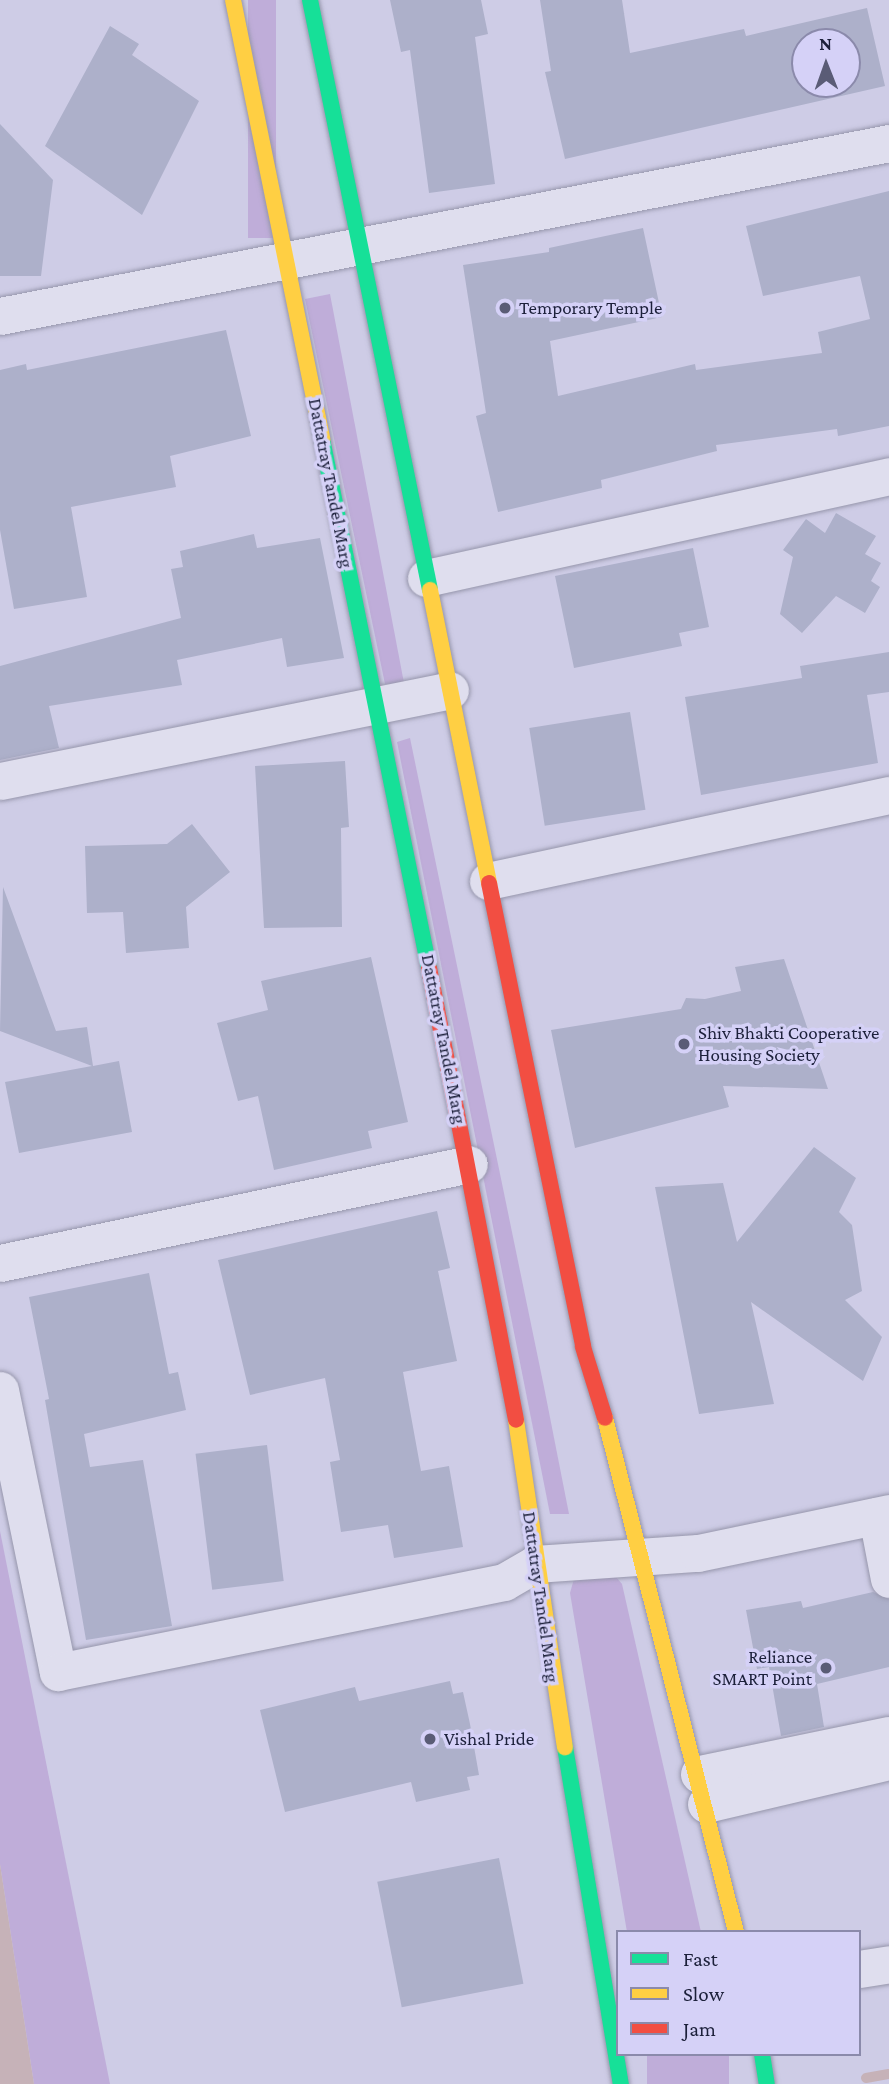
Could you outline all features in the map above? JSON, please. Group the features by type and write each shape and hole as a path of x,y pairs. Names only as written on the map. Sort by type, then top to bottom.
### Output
{"main road":[{"name":"Dattatray Tandel Marg","path":"233,0 509,1364 535,1564 616,2054"},
{"path":"310,0 583,1347 609,1429 736,1930"},
{"name":"Dattatray Tandel Marg","path":"616,2056 621,2084"},
{"path":"762,2056 768,2084"}],"street":[{"path":"0,316 889,143"},
{"path":"426,578 889,476"},
{"path":"0,781 450,690"},
{"path":"488,881 889,795"},
{"path":"0,1263 469,1164"},
{"path":"0,1390 58,1672 504,1582 535,1564 639,1554 698,1553 883,1515 889,1579"},
{"path":"702,1789 889,1735"},
{"path":"702,1789 889,1761"},
{"path":"861,1969 889,1964"}],"shaded area":[{"path":"248,0 276,0 276,238 248,238"},
{"path":"330,294 404,683 385,684 305,299"},
{"path":"410,738 569,1514 550,1514 397,742"},
{"path":"0,1531 110,2084 34,2084 0,1864"},
{"path":"606,1565 622,1584 701,1930 627,1930 570,1593 576,1572"},
{"path":"0,1864 34,2084 0,2084"},
{"path":"647,2056 729,2056 729,2084 647,2084"}],"building":[{"path":"390,0 481,0 488,34 475,37 495,184 429,193 410,50 401,52"},
{"path":"540,0 622,0 630,53 744,29 746,36 867,8 885,86 861,91 861,28 791,28 791,98 832,98 565,159 545,72 551,71"},
{"path":"110,26 139,44 132,55 199,101 142,215 45,146"},
{"path":"0,124 53,180 41,276 0,276"},
{"path":"889,191 889,426 838,436 837,429 716,445 717,451 601,480 602,488 498,512 476,416 486,413 463,265 549,252 549,248 643,228 662,317 550,341 558,396 695,364 696,370 822,353 818,332 870,319 860,276 763,296 746,226"},
{"path":"226,330 251,436 170,456 176,487 71,507 87,597 14,609 0,530 0,370 26,364 27,370"},
{"path":"836,513 876,536 865,554 881,563 871,581 880,587 865,613 836,596 802,633 780,614 793,557 783,550 806,519 825,533"},
{"path":"254,534 257,548 320,538 344,658 287,667 282,638 177,660 182,685 49,706 59,748 0,760 0,666 181,618 171,569 183,567 180,551"},
{"path":"693,548 709,627 679,633 682,646 574,668 555,576"},
{"path":"889,652 889,692 867,695 878,763 701,795 685,697 802,678 800,666"},
{"path":"630,712 645,810 545,826 529,728"},
{"path":"345,761 349,827 341,828 342,927 264,928 255,766"},
{"path":"192,824 230,872 186,907 189,948 126,953 123,912 87,913 85,846 167,844"},
{"path":"3,887 56,1031 87,1027 93,1066 119,1061 132,1132 19,1153 5,1082 92,1066 0,1031"},
{"path":"371,957 408,1122 368,1131 372,1148 274,1170 258,1096 238,1101 217,1023 268,1010 261,981"},
{"name":"Shiv Bhakti Cooperative Housing Society","path":"784,959 828,1089 723,1086 729,1107 575,1148 551,1030 681,1009 686,998 705,999 741,991 735,967"},
{"path":"814,1147 856,1178 839,1212 852,1225 862,1291 845,1300 882,1337 863,1381 751,1302 774,1404 699,1414 655,1187 723,1183 737,1242"},
{"path":"437,1211 450,1268 438,1271 457,1361 403,1372 421,1471 449,1466 463,1547 394,1558 388,1525 341,1532 330,1462 340,1460 325,1378 250,1395 218,1260"},
{"path":"149,1273 169,1374 178,1372 186,1410 84,1434 90,1467 143,1460 172,1626 86,1640 45,1400 49,1399 29,1297"},
{"path":"267,1445 284,1581 212,1590 196,1454"},
{"name":"Reliance SMART Point","path":"873,1592 889,1599 889,1667 817,1684 824,1727 781,1736 769,1667 757,1669 746,1610 801,1601 803,1608"},
{"path":"450,1681 453,1694 463,1692 470,1724 479,1775 467,1777 470,1790 416,1802 411,1782 285,1812 260,1710 355,1687 359,1701"},
{"path":"499,1858 523,1984 402,2007 377,1882"}],"waterway":[{"path":"866,2078 889,2074"}],"traffic: fast":[{"path":"310,0 430,590"},
{"path":"322,439 429,968"},
{"path":"565,1747 616,2054"},
{"path":"616,2056 621,2084"},
{"path":"762,2056 767,2084"}],"traffic: slow":[{"path":"233,0 322,439"},
{"path":"430,590 489,883"},
{"path":"605,1418 735,1930"},
{"path":"516,1420 565,1747"}],"traffic: jam":[{"path":"489,883 583,1347 605,1418"},
{"path":"429,968 516,1420"}],"place":[{"name":"Temporary Temple","path":"505,308"},
{"name":"Shiv Bhakti Cooperative Housing Society","path":"684,1044"},
{"name":"Reliance SMART Point","path":"826,1668"},
{"name":"Vishal Pride","path":"430,1739"}]}
